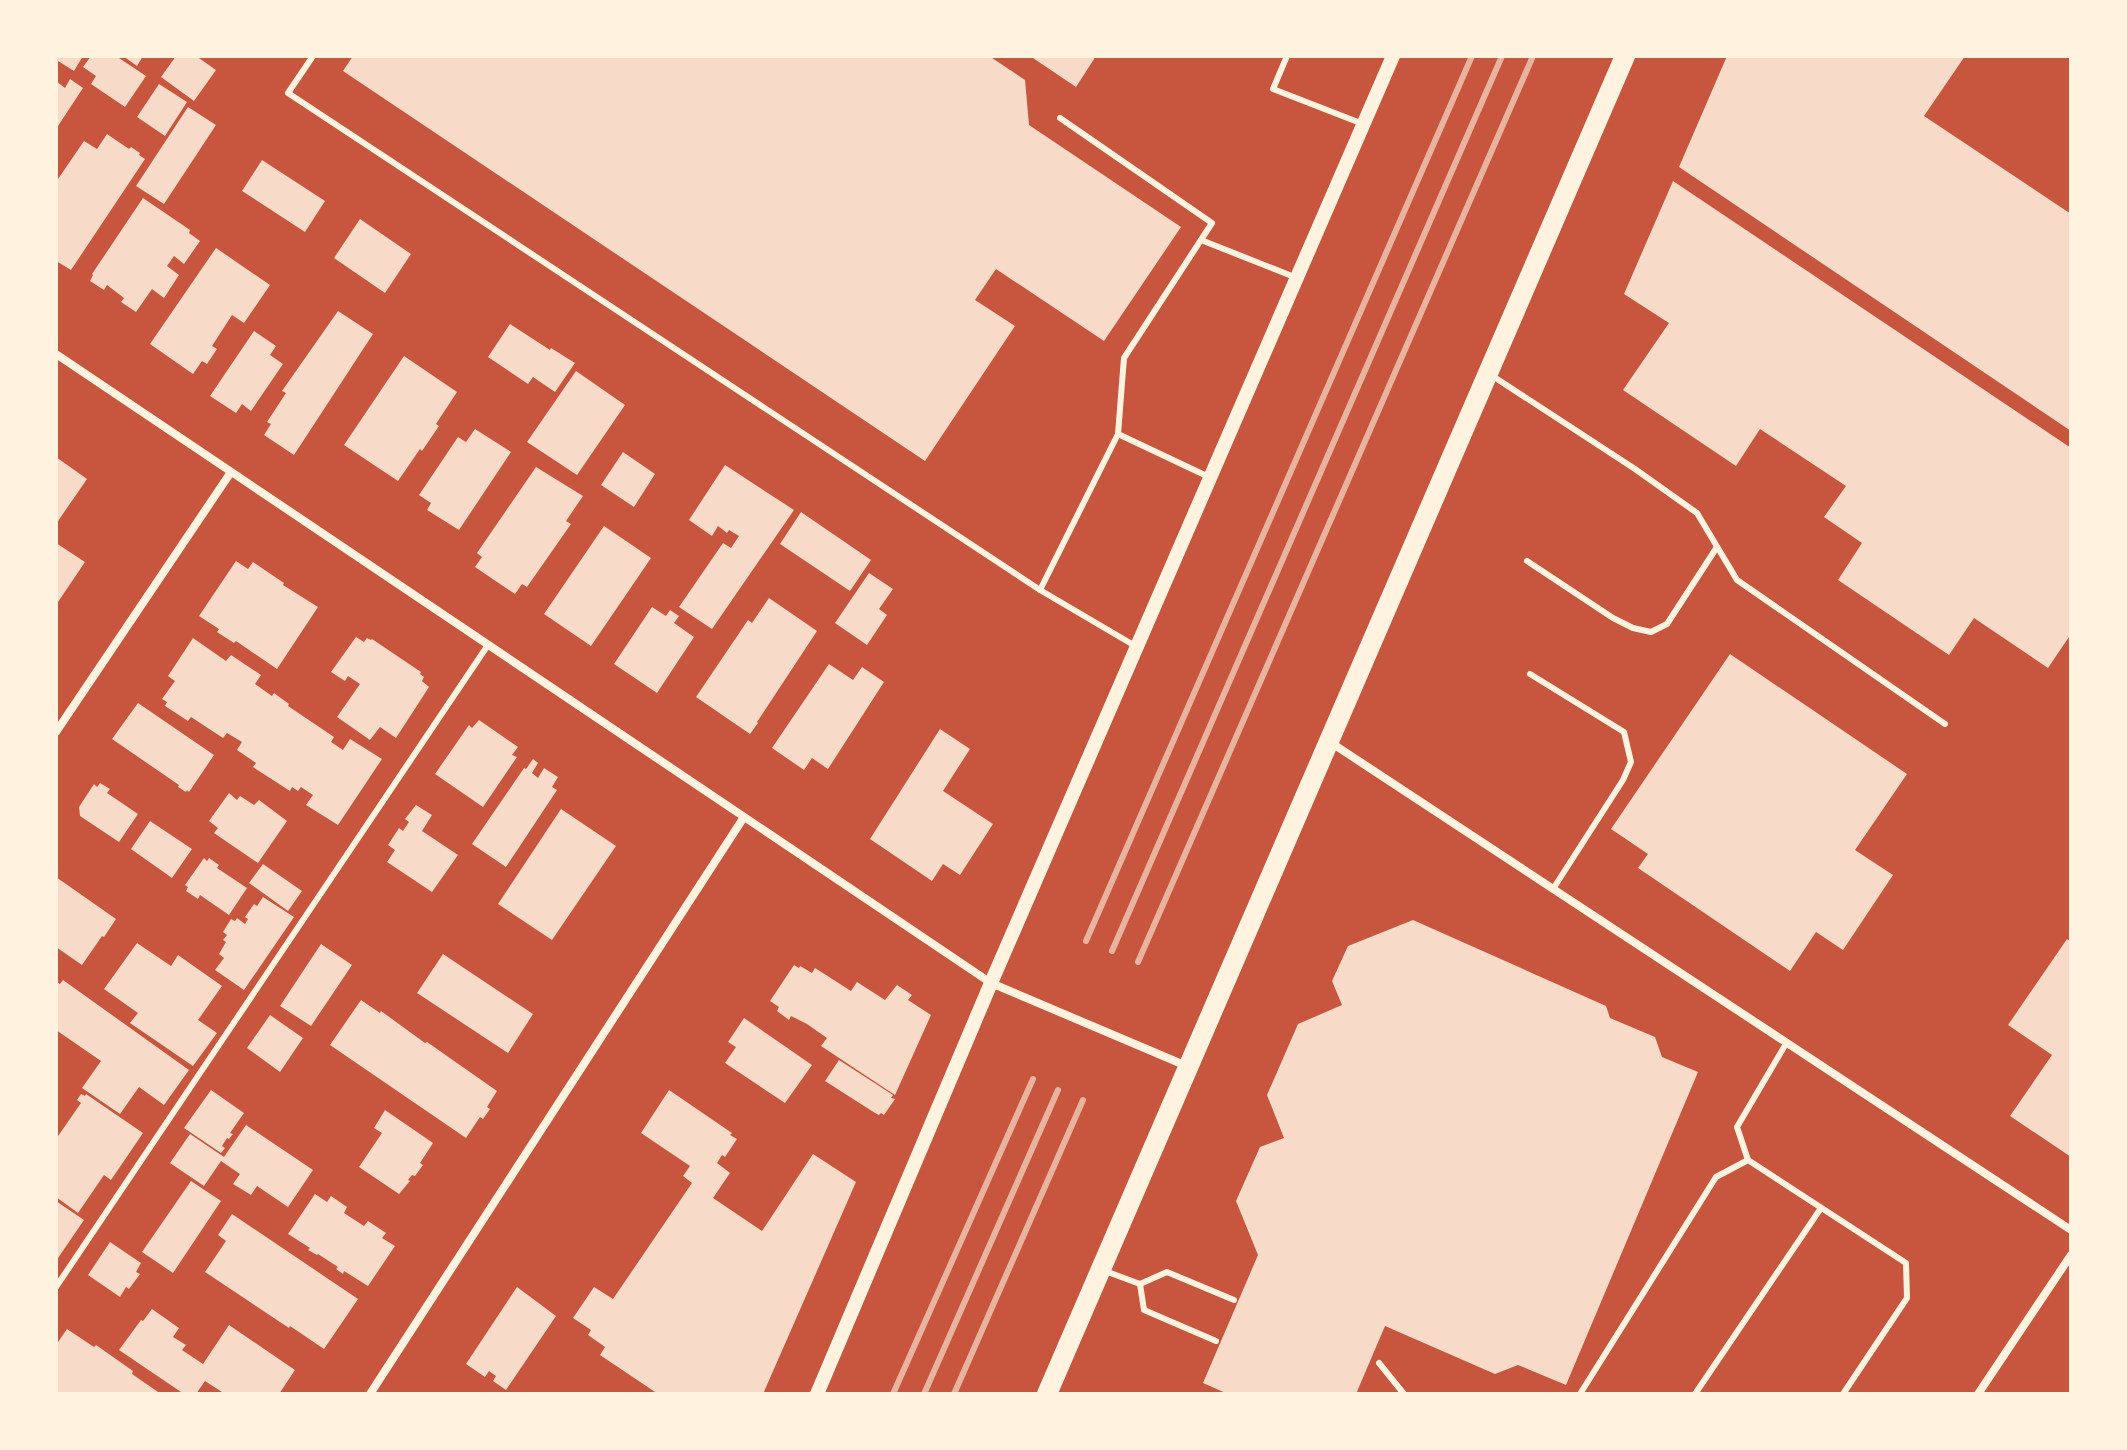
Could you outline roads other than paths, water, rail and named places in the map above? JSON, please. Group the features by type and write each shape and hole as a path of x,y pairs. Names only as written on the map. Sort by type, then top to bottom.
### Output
{"main road":[{"path":"1047,1394 1625,56"}],"street":[{"path":"817,1394 991,983 1393,56"},
{"path":"56,354 991,983 1189,1068"},
{"path":"56,732 231,472"},
{"path":"1329,741 2071,1230"},
{"path":"370,1394 744,817"},
{"path":"1978,1394 2071,1255"}],"lane":[{"path":"313,56 288,93 1040,590 1137,647"},
{"path":"1287,56 1273,89 1363,125"},
{"path":"1040,590 1118,434 1124,358 1212,223 1060,118"},
{"path":"1201,240 1297,278"},
{"path":"1488,373 1697,513 1737,580 1945,724"},
{"path":"1118,434 1210,478"},
{"path":"1527,561 1613,618 1633,628 1651,632 1667,624 1717,547"},
{"path":"56,1287 488,645"},
{"path":"1530,674 1624,732 1631,762 1623,780 1553,889"},
{"path":"1787,1042 1737,1127 1748,1160 1906,1263 1907,1298 1843,1394"},
{"path":"1580,1394 1716,1177 1748,1160"},
{"path":"1695,1394 1821,1208"},
{"path":"1101,1269 1140,1284 1167,1272 1234,1300"},
{"path":"1140,1284 1144,1310 1216,1341"},
{"path":"1379,1363 1404,1394"}],"railway":[{"path":"1086,941 1472,56"},
{"path":"1112,951 1502,56"},
{"path":"1138,962 1533,56"},
{"path":"893,1394 1033,1079"},
{"path":"924,1394 1058,1090"},
{"path":"954,1394 1083,1100"}]}
